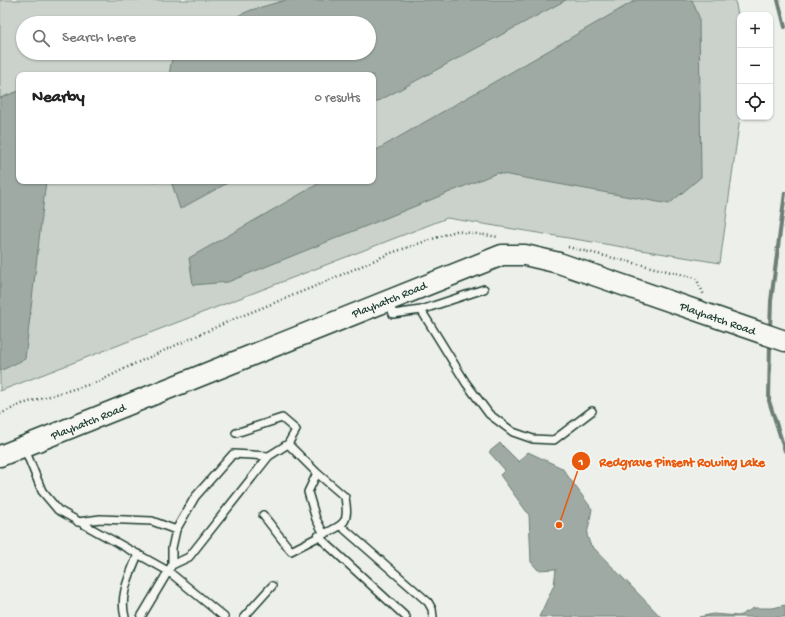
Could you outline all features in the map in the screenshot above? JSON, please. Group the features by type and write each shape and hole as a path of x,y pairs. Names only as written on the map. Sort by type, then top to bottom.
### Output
{"main road":[{"name":"Playhatch Road","path":"0,456 388,299 502,255 524,255 559,263 785,341"}],"lane":[{"path":"388,299 393,314 421,310 484,289"},
{"path":"421,310 466,383 489,414 513,432 533,439 554,440 592,411"},
{"path":"170,568 189,557 269,456 288,444 296,430 282,418 236,433"},
{"path":"263,515 291,551 341,526 348,513 345,497 317,473 288,444"},
{"path":"24,447 42,491 58,510 138,554 170,568 224,617"},
{"path":"141,617 170,568 176,530 196,497 233,454 269,456"},
{"path":"317,473 308,492 321,535 406,617"},
{"path":"78,522 100,519 152,521 176,530"},
{"path":"341,526 428,602 432,610 433,617"},
{"path":"125,617 123,600 126,586 138,554"},
{"path":"247,616 272,586"}],"shaded area":[{"path":"0,0 735,0 737,12 737,120 740,120 720,263 447,218 0,391"},
{"path":"286,0 566,0 376,102 376,72 170,72 172,60 376,60 376,16 238,16 251,10"},
{"path":"636,0 692,0 699,17 701,177 669,204 497,173 228,282 193,285 189,258 318,184 376,184 376,150"},
{"path":"16,92 16,184 46,184 25,359 0,371 0,98"},
{"path":"172,184 226,184 180,209"},
{"path":"500,443 519,462 528,452 562,468 592,509 587,535 590,544 661,617 539,617 554,585 556,569 538,570 531,562 529,515 500,475 505,470 489,452"},
{"path":"785,605 785,617 699,617 713,614 739,616 754,608 773,608"}],"waterway":[{"path":"778,0 785,27"},
{"path":"770,329 771,301 785,193"},
{"path":"770,342 769,401 785,451"}],"place":[{"name":"Redgrave Pinsent Rowing Lake","path":"559,525"}]}
